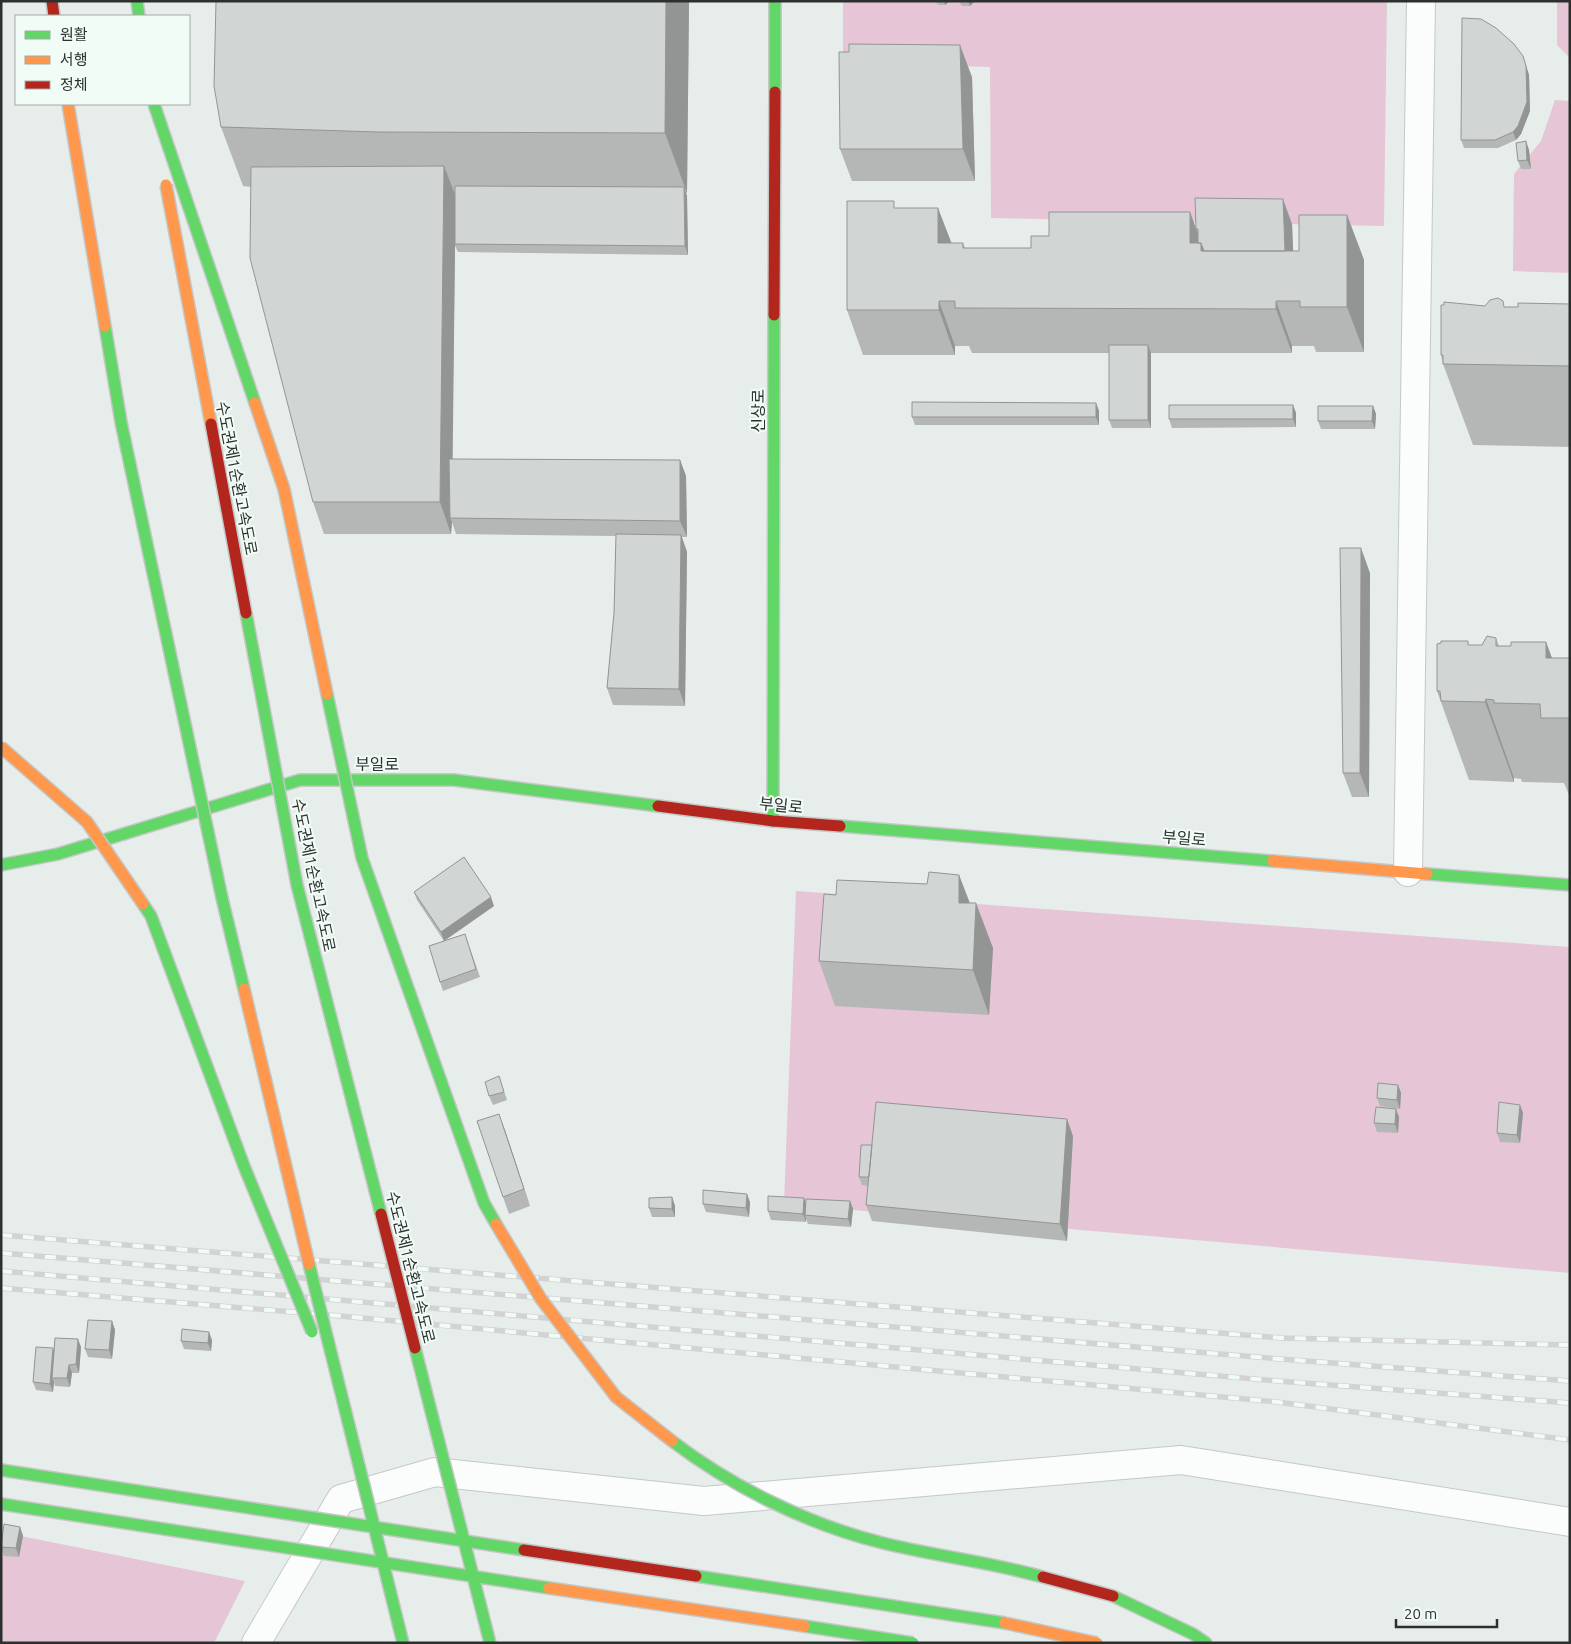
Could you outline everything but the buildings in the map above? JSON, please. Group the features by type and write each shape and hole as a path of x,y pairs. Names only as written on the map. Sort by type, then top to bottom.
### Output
{"main road":[{"path":"52,1 54,15"},
{"path":"137,1 139,15"},
{"name":"신상로","path":"773,821 775,1"},
{"path":"68,105 123,432 222,898 344,1409 403,1643"},
{"path":"152,105 284,489 362,858 484,1203 541,1299 616,1397 706,1466 791,1512 878,1542 1026,1572 1114,1596 1193,1634 1206,1643"},
{"name":"수도권제1순환고속도로","path":"152,105 297,885 490,1643"},
{"path":"1,748 88,822 150,916 244,1166 344,1409"},
{"name":"부일로","path":"1,865 58,854 300,780 454,780 773,821 1570,885"},
{"path":"1,1470 1019,1625 1097,1643"},
{"path":"1,1504 913,1643"}],"street":[{"path":"1408,872 1421,1"},
{"path":"256,1643 341,1498 435,1472 704,1501 1180,1460 1570,1522"}],"shaded area":[{"path":"843,1 1387,1 1384,226 991,218 990,67 843,63"},
{"path":"1557,1 1570,1 1570,58 1557,45"},
{"path":"1555,100 1570,101 1570,273 1513,271 1514,174 1541,141"},
{"path":"796,891 1570,947 1570,1273 784,1204"},
{"path":"1,1532 245,1581 214,1643 1,1643"}],"railway":[{"path":"1,1235 1282,1338 1570,1345"},
{"path":"1,1253 1280,1359 1570,1381"},
{"path":"1,1271 1278,1381 1570,1403"},
{"path":"1,1288 329,1315 1277,1402 1570,1440"}],"traffic: fast":[{"path":"137,1 139,15"},
{"path":"775,1 775,92"},
{"path":"154,105 255,403"},
{"path":"773,821 774,315"},
{"path":"105,326 121,422 222,898 244,989"},
{"path":"246,613 297,885 381,1214"},
{"path":"327,694 362,858 484,1203 496,1224"},
{"path":"1,865 58,854 300,780 454,780 658,806"},
{"path":"840,826 1273,861"},
{"path":"1427,874 1570,885"},
{"path":"143,904 151,916 244,1166 312,1332"},
{"path":"309,1264 403,1643"},
{"path":"415,1348 490,1643"},
{"path":"672,1441 695,1458 744,1488 797,1514 825,1525 879,1542 1043,1577"},
{"path":"1,1470 524,1550"},
{"path":"1,1504 549,1588"},
{"path":"696,1576 1005,1623"},
{"path":"1113,1596 1193,1634 1206,1643"},
{"path":"804,1626 913,1643"}],"traffic: slow":[{"path":"68,105 105,326"},
{"path":"166,185 211,424"},
{"path":"255,403 284,489 327,694"},
{"path":"1,747 87,822 143,904"},
{"path":"1273,861 1427,874"},
{"path":"244,989 309,1264"},
{"path":"496,1224 541,1299 616,1397 672,1441"},
{"path":"549,1588 804,1626"},
{"path":"1005,1623 1097,1643"}],"traffic: jam":[{"path":"52,1 54,15"},
{"path":"774,315 775,92"},
{"path":"211,424 246,613"},
{"path":"658,806 773,821 840,826"},
{"path":"381,1214 415,1348"},
{"path":"524,1550 696,1576"},
{"path":"1043,1577 1113,1596"}]}
